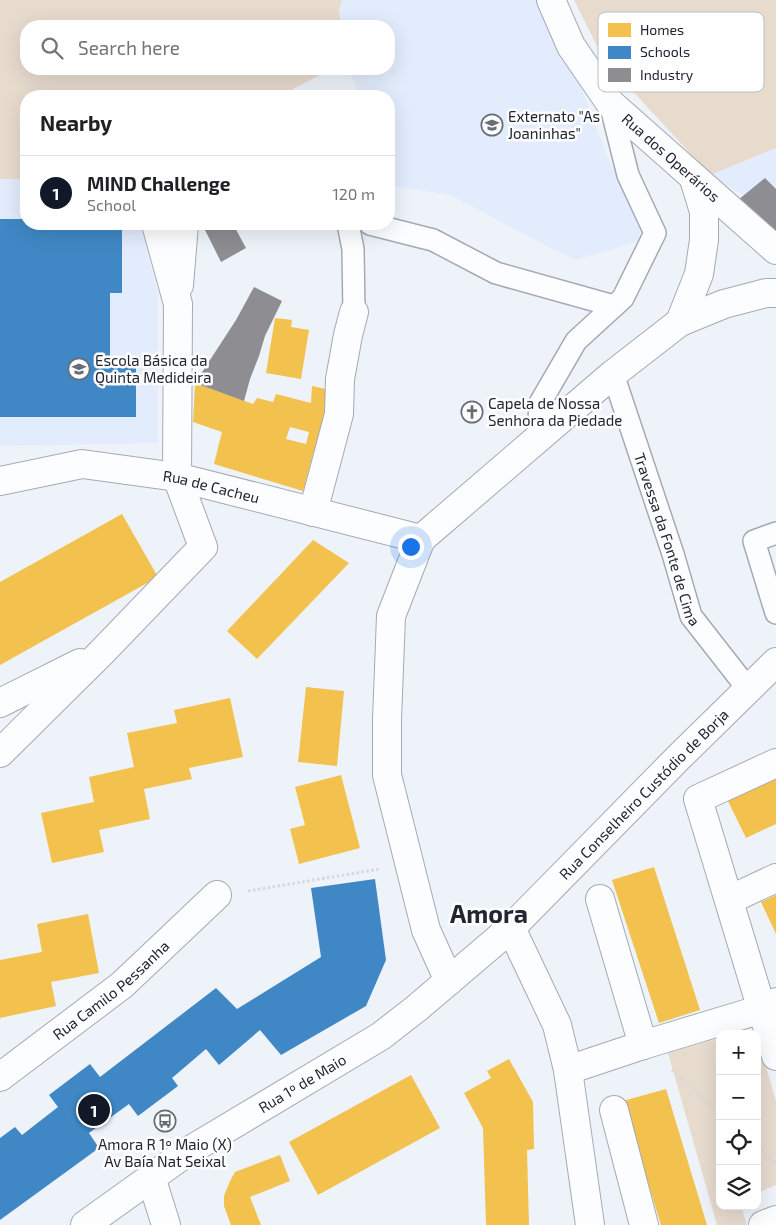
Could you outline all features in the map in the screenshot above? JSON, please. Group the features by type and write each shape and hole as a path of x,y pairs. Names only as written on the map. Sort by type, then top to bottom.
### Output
{"street":[{"name":"Rua dos Operários","path":"551,0 571,46 598,85"},
{"name":"Rua dos Operários","path":"602,92 610,103 776,250"},
{"path":"538,439 540,403 576,342 623,298 656,233 628,175 610,103"},
{"path":"680,322 699,274 704,240 704,212 694,179"},
{"path":"158,230 178,304"},
{"path":"0,753 102,652 203,547 177,476 178,304 184,230"},
{"path":"313,512 339,414 340,379 354,312 352,249 349,230"},
{"path":"394,230 433,240 496,272 614,306"},
{"path":"450,981 426,930 387,775 391,616 421,539 613,374 680,322 724,304 766,293 776,293"},
{"name":"Travessa da Fonte de Cima","path":"613,374 673,554 691,616 748,689"},
{"name":"Rua de Cacheu","path":"0,481 82,464 177,476 421,539"},
{"path":"776,533 754,542 776,613"},
{"path":"0,703 102,652"},
{"name":"Rua Conselheiro Custódio de Borja","path":"511,928 678,758 776,662"},
{"path":"776,763 698,799 729,900 769,1005 776,1056"},
{"path":"729,900 776,878"},
{"name":"Rua Camilo Pessanha","path":"0,1077 122,985 217,896"},
{"path":"600,899 643,1045"},
{"path":"511,928 557,1025 568,1070 590,1225"},
{"name":"Rua 1º de Maio","path":"85,1225 187,1152 381,1036 418,1008 511,928"},
{"path":"568,1070 769,1005"},
{"path":"614,1110 644,1225"},
{"path":"151,1177 166,1225"},
{"path":"764,1225 776,1220"}],"path":[{"path":"217,896 409,864"},
{"path":"643,1045 716,1109"},
{"path":"761,1150 776,1163"}],"shaded area":[{"path":"0,0 342,0 339,10 340,20 20,20 20,75 320,75 291,90 20,90 20,179 0,179"},
{"name":"Externato \"As Joaninhas\"","path":"342,0 540,0 578,79 606,154 644,225 637,242 574,260 450,195 395,186 395,90 358,90 350,75 395,75 395,20 340,20 339,10"},
{"path":"574,0 776,0 776,148 710,175 633,92 764,92 764,12 598,12 598,48"},
{"path":"776,148 776,215 710,175"},
{"name":"Escola Básica da Quinta Medideira","path":"0,179 20,179 20,230 142,230 158,294 158,443 0,446"},
{"path":"716,1039 716,1210 742,1210 747,1225 717,1225 668,1053"},
{"path":"761,1049 776,1101 776,1185 761,1191"}],"building: Homes":[{"path":"275,318 292,320 291,327 309,330 301,379 266,373"},
{"path":"195,383 253,404 257,398 273,402 276,394 311,403 312,386 330,390 319,447 315,447 303,491 214,464 222,432 193,422","holes":["290,427 309,432 306,444 286,439"]},
{"path":"122,514 158,577 0,665 0,582"},
{"path":"313,540 349,563 257,659 227,631"},
{"path":"306,687 344,691 337,766 298,762"},
{"path":"230,698 243,757 189,768 192,779 144,789 150,819 99,830 104,852 52,863 41,813 94,802 89,777 134,767 127,733 177,723 174,710"},
{"path":"776,773 776,824 746,838 726,797"},
{"path":"341,775 360,848 299,864 290,829 305,825 295,787"},
{"path":"654,867 700,1010 659,1023 612,880"},
{"path":"776,895 776,934 761,902"},
{"path":"88,914 99,973 51,982 56,1006 0,1018 0,960 42,952 37,924"},
{"path":"509,1059 533,1102 534,1149 527,1150 529,1225 486,1225 483,1128 464,1093 491,1078 487,1071"},
{"path":"411,1075 440,1128 318,1195 289,1142"},
{"path":"666,1089 707,1225 661,1225 623,1101"},
{"path":"280,1155 290,1181 250,1197 261,1225 231,1225 224,1206 224,1196 235,1172"}],"building: Schools":[{"name":"Escola Básica da Quinta Medideira","path":"0,219 20,219 20,230 122,230 122,293 110,293 110,366 136,366 136,417 0,417"},
{"path":"375,879 386,960 366,1006 281,1055 260,1030 219,1065 206,1049 172,1078 178,1086 138,1116 129,1104 89,1133 99,1148 0,1220 0,1138 15,1127 22,1135 58,1107 49,1095 90,1064 100,1077 216,988 237,1009 321,957 311,888"}],"building: Industry":[{"path":"765,178 776,189 776,234 738,200"},
{"path":"205,230 236,230 246,248 221,262"},
{"path":"254,287 282,301 265,336 244,401 195,383 236,320"}],"place":[{"name":"Externato \"As Joaninhas\"","path":"492,125"},
{"name":"Escola Básica da Quinta Medideira","path":"79,369"},
{"name":"Capela de Nossa Senhora da Piedade","path":"472,412"},
{"name":"MIND Challenge","path":"94,1110"},
{"name":"Amora R 1º Maio (X) Av Baía Nat Seixal","path":"165,1121"}],"district":[{"name":"Amora","path":"489,913"}]}
